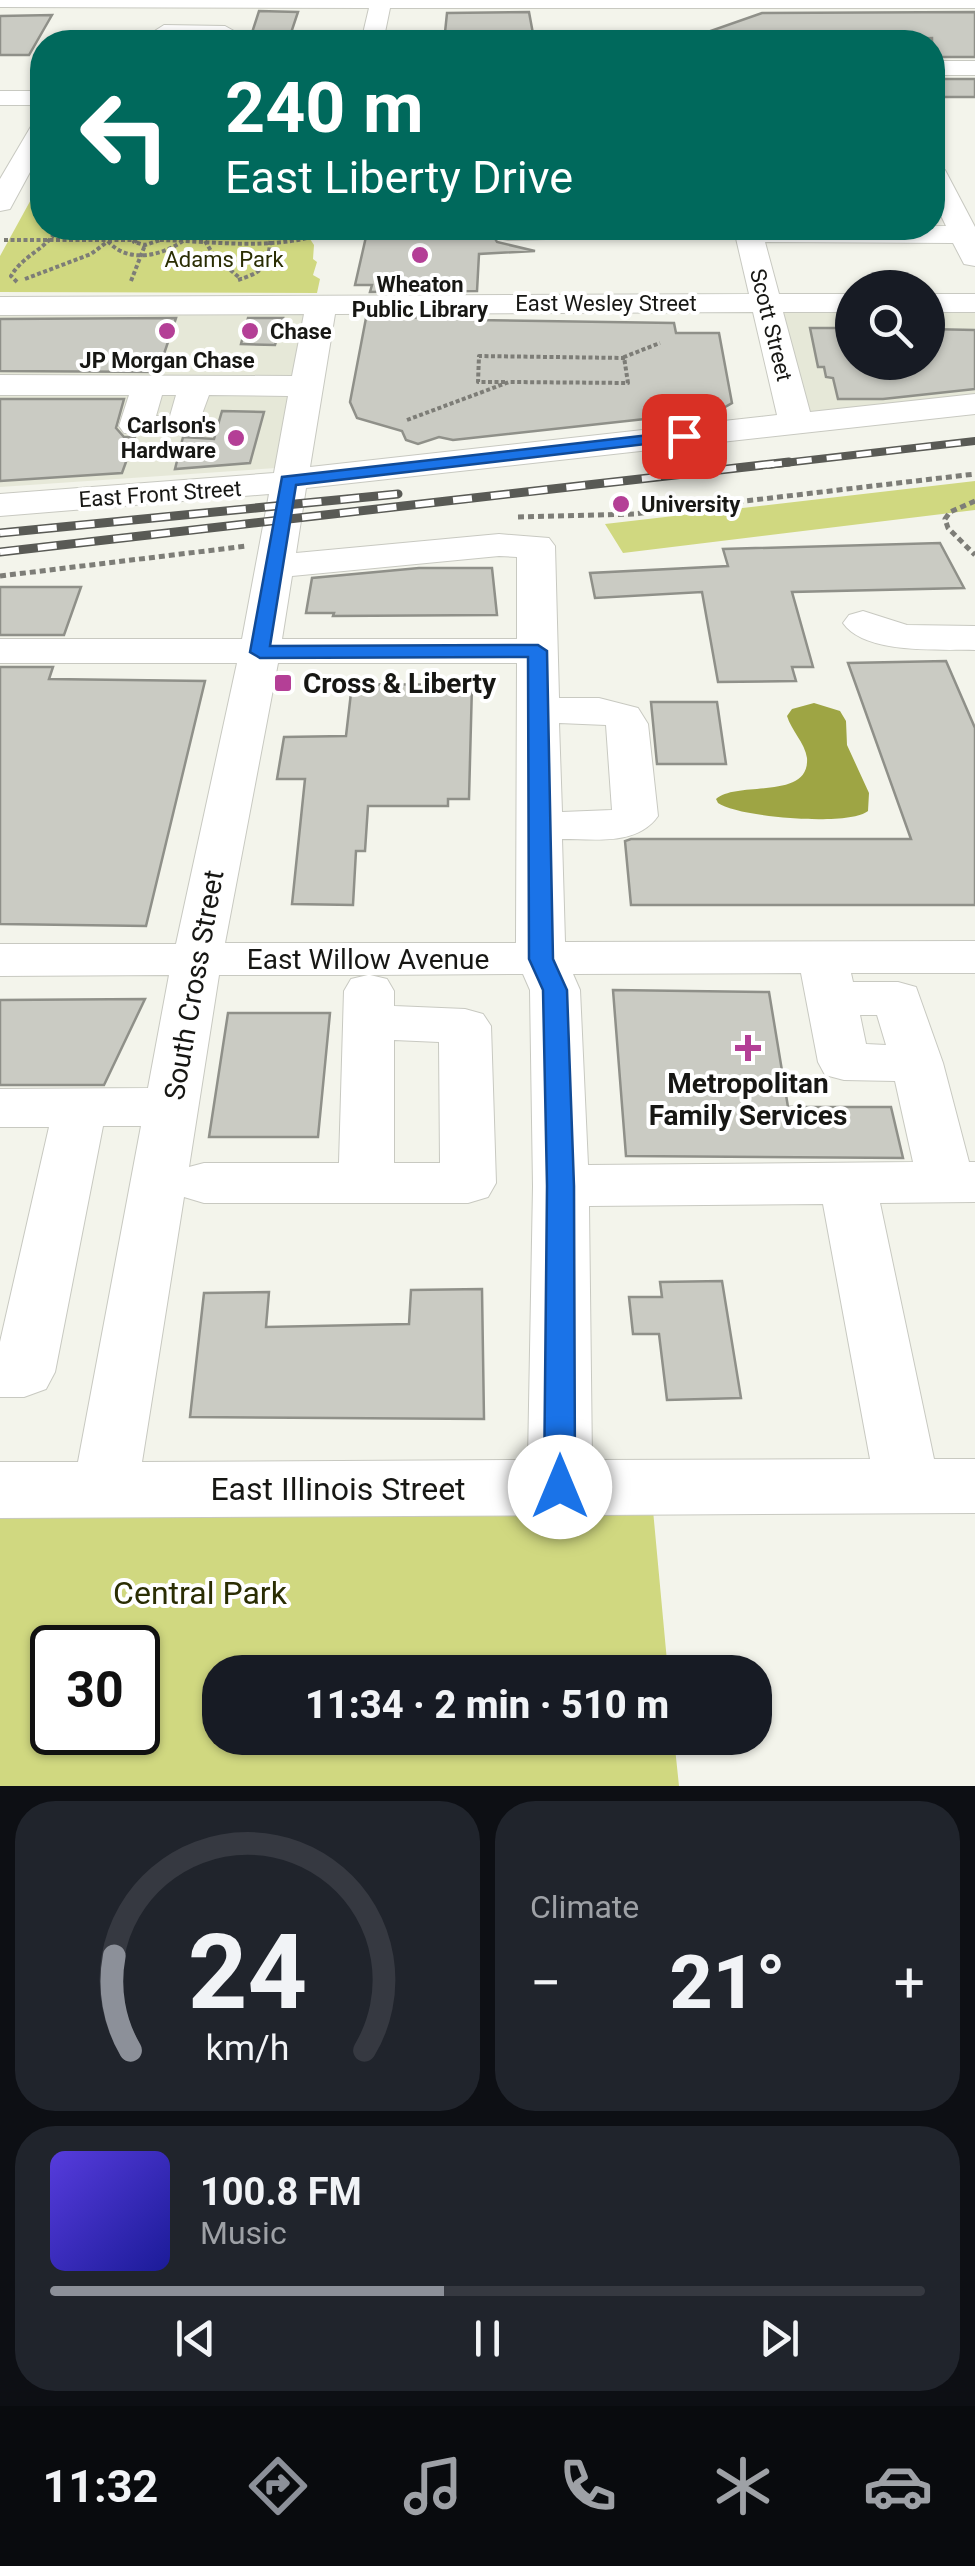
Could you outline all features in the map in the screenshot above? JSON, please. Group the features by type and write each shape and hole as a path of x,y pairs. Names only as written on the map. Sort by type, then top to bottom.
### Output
{"street":[{"path":"0,1 111,7 380,1 975,2"},
{"path":"374,30 380,1"},
{"path":"691,1 698,29"},
{"path":"966,68 975,98"},
{"path":"0,98 30,98"},
{"path":"0,204 20,175"},
{"path":"905,240 971,244 949,183"},
{"name":"Scott Street","path":"744,240 766,303 796,423"},
{"name":"East Wesley Street","path":"8,294 320,304 835,303"},
{"path":"945,303 975,303"},
{"name":"South Cross Street","path":"105,1490 197,959 260,652 257,556 288,481 320,304"},
{"path":"0,385 190,385 308,375"},
{"path":"109,385 100,418 157,434 184,426 190,385"},
{"path":"149,385 157,434"},
{"name":"East Front Street","path":"0,505 246,488 975,404"},
{"path":"257,556 536,546 541,959 555,990 561,1186 560,1487"},
{"path":"863,624 903,637 975,638"},
{"path":"0,651 538,651"},
{"path":"538,710 600,711 623,717 627,724 635,816 627,823 604,826 540,825"},
{"name":"East Willow Avenue","path":"0,960 541,959 827,978 975,957"},
{"path":"366,1182 370,959"},
{"path":"561,1186 960,1182 917,1063 844,1062 827,978"},
{"path":"204,1183 468,1183 465,1026 370,1022"},
{"path":"0,1108 171,1107"},
{"path":"0,1372 24,1372 80,1108"},
{"path":"847,1182 907,1486"},
{"name":"East Illinois Street","path":"0,1490 975,1486"}],"path":[{"path":"4,240 134,240 145,245"},
{"path":"8,294 13,269 52,240"},
{"path":"139,286 126,286 145,245 160,240 290,240"},
{"path":"108,241 119,252 140,254 164,252 184,240"},
{"path":"204,240 214,256 257,288"},
{"path":"8,294 90,254 108,241"},
{"path":"226,284 262,272 271,241"},
{"path":"8,294 28,285"},
{"path":"0,287 8,294"},
{"path":"477,394 479,356 624,358 660,342"},
{"path":"478,382 628,383 624,358"},
{"path":"407,420 509,382"},
{"path":"519,516 634,514 975,474"},
{"path":"975,500 950,512 945,519 948,528 975,555"},
{"path":"0,576 257,556"}],"shaded area":[{"path":"777,306 835,306 835,380 945,380 945,306 975,306 975,398 803,417"},
{"path":"311,308 276,468 0,487 0,309"},
{"path":"814,703 840,711 846,721 847,745 869,793 868,811 839,818 793,818 747,812 718,803 716,799 726,794 797,780 805,771 807,758 787,716 792,709"}],"green space":[{"name":"Adams Park","path":"30,201 30,240 311,240 313,259 317,262 313,275 320,279 317,293 0,292 0,256"},
{"path":"975,481 975,510 623,553 605,524"},
{"name":"Central Park","path":"653,1510 666,1655 202,1655 202,1755 676,1755 679,1786 0,1786 0,1512"}],"building":[{"path":"259,11 298,12 292,30 253,30"},
{"path":"529,12 532,30 445,30 447,13"},
{"path":"975,12 975,57 945,57 945,30 713,30 762,13"},
{"path":"52,15 43,30 30,30 29,55 0,55 0,16"},
{"path":"945,79 975,79 975,97 945,97"},
{"name":"Wheaton Public Library","path":"365,240 496,240 535,251 479,254 477,291 370,292 372,285 355,285"},
{"path":"176,318 158,372 0,371 0,319"},
{"name":"Chase","path":"248,318 283,318 275,345 241,344"},
{"path":"366,318 674,323 676,333 719,333 732,403 718,411 453,440 439,437 418,444 406,440 402,431 357,418 350,402"},
{"path":"810,328 835,328 835,380 945,380 945,329 975,330 975,389 883,399 838,399 833,378 826,377 824,367 818,367"},
{"path":"0,399 124,399 116,428 124,437 135,437 122,473 0,481"},
{"name":"Carlson's Hardware","path":"222,411 264,412 250,463 175,469 183,437 214,439"},
{"path":"940,543 964,588 792,592 813,667 792,667 796,681 718,682 702,592 595,598 590,573 728,566 723,549"},
{"path":"419,568 492,568 497,615 306,613 312,578"},
{"path":"0,587 81,587 64,635 0,635"},
{"path":"946,661 975,728 975,905 631,905 625,841 631,839 911,839 848,663"},
{"path":"0,667 53,667 49,679 205,681 146,926 0,924"},
{"path":"352,684 472,685 469,799 448,799 448,806 368,806 365,851 356,851 353,905 292,904 305,779 277,779 284,737 346,736"},
{"path":"651,702 717,702 726,764 657,764"},
{"path":"613,990 769,992 788,1107 891,1107 903,1158 626,1156"},
{"path":"145,999 104,1085 0,1085 0,1000"},
{"path":"228,1013 330,1013 318,1137 209,1137"},
{"path":"722,1281 741,1398 667,1400 659,1334 633,1334 629,1297 662,1297 660,1282"},
{"path":"482,1289 484,1419 190,1417 204,1293 269,1292 266,1327 409,1324 411,1290"}],"railway":[{"path":"767,465 975,441"},
{"path":"0,552 789,462"},
{"path":"0,533 398,494"}],"place":[{"name":"Wheaton Public Library","path":"420,255"},
{"name":"JP Morgan Chase","path":"167,331"},
{"name":"Chase","path":"250,331"},
{"name":"Carlson's Hardware","path":"236,438"},
{"name":"University","path":"621,504"},
{"name":"Cross & Liberty","path":"283,683"},
{"name":"Metropolitan Family Services","path":"748,1048"}],"route":[{"path":"560,1487 561,1186 555,990 541,959 538,651 260,652 288,481 684,436"}]}
